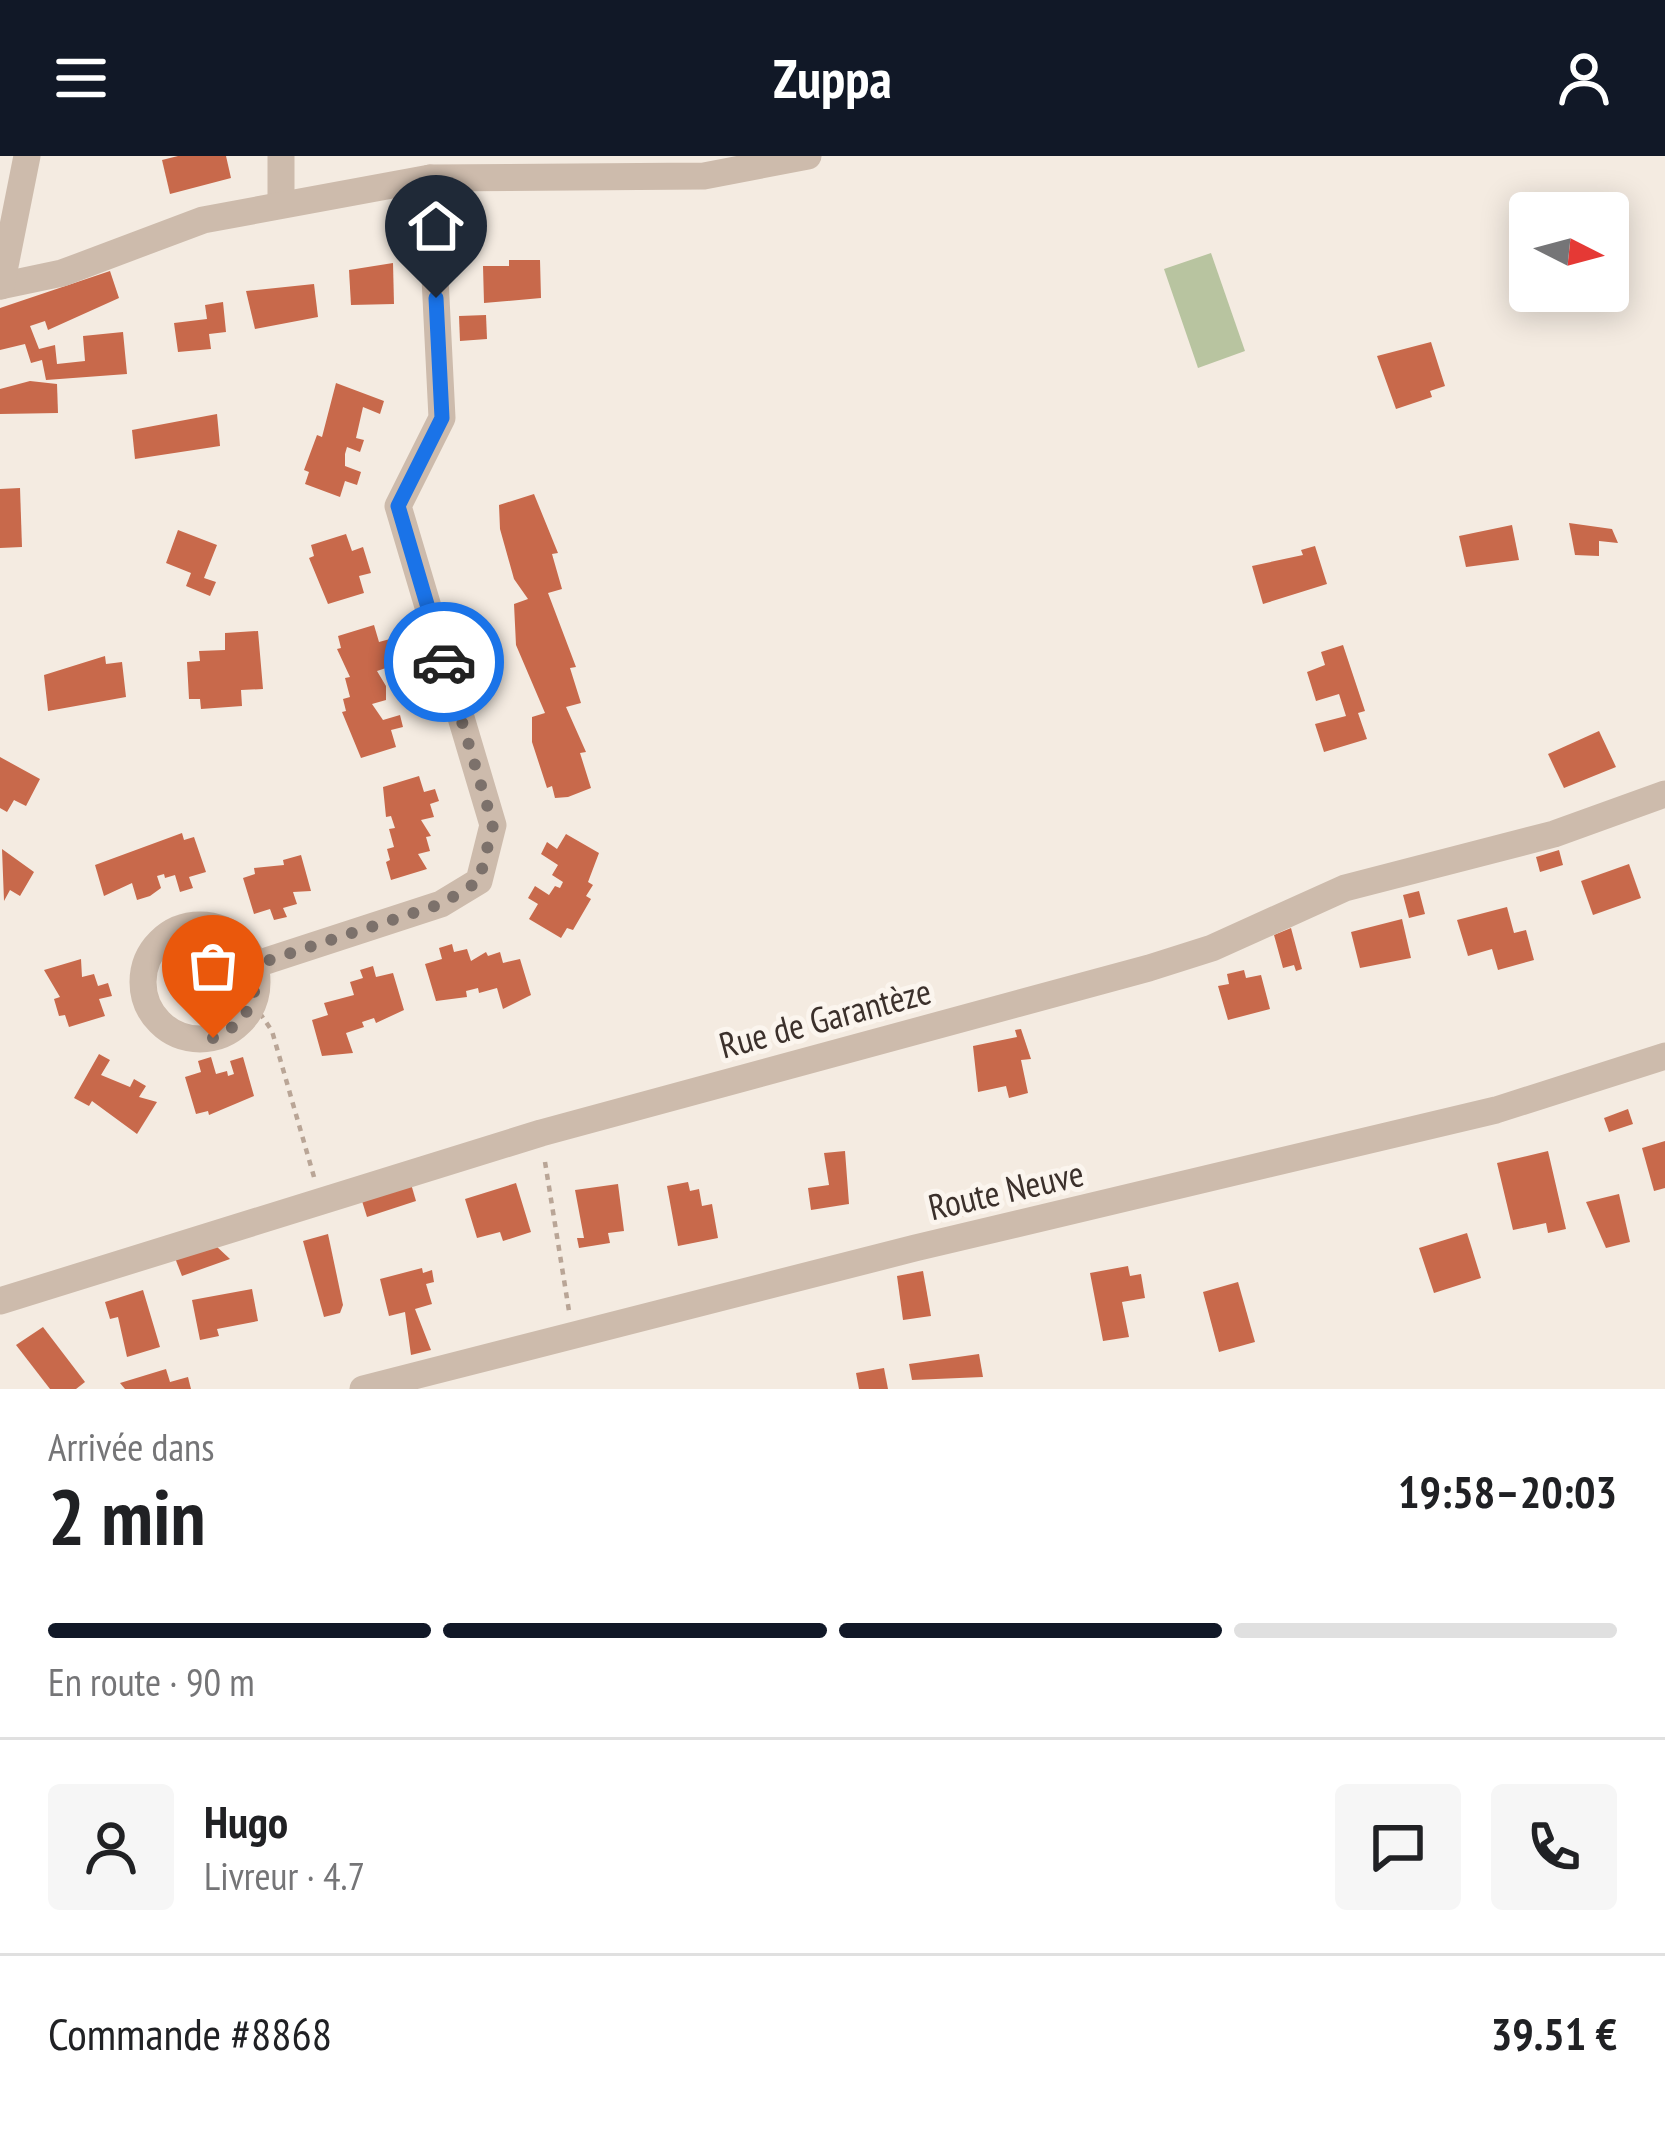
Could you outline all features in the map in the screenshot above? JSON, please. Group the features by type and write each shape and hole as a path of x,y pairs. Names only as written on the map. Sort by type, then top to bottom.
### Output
{"street":[{"path":"27,156 0,286 62,273 203,220 430,178 704,176 808,156"},
{"path":"280,156 281,202"},
{"path":"254,965 441,904 479,881 493,825 398,506 442,418 430,178"},
{"name":"Rue de Garantèze","path":"0,1301 541,1133 1149,968 1212,948 1345,889 1554,834 1665,794"},
{"path":"191,926 230,934 254,965 253,1004 229,1031 195,1039 164,1026 145,998 143,980 156,946 191,926"},
{"name":"Route Neuve","path":"363,1389 1496,1110 1665,1055"}],"path":[{"path":"253,1004 272,1031 320,1198"},
{"path":"541,1133 574,1335"}],"green space":[{"path":"1211,253 1245,351 1198,368 1164,269"}],"building":[{"path":"226,156 231,178 170,194 162,160"},
{"path":"509,260 540,260 541,298 484,303 483,266 509,266"},
{"path":"393,263 394,304 351,305 349,270"},
{"path":"110,271 119,298 48,330 45,321 30,326 39,349 55,345 57,364 85,361 83,336 123,332 127,374 46,380 42,360 31,363 25,344 0,350 0,308"},
{"path":"314,284 318,317 255,329 246,291"},
{"path":"223,302 226,332 209,334 211,349 178,352 174,323 207,319 205,305"},
{"path":"486,315 487,339 460,341 459,316"},
{"path":"1431,342 1445,386 1430,391 1432,397 1396,409 1377,356"},
{"path":"30,381 57,384 58,413 0,414 0,389"},
{"path":"336,383 384,401 380,414 363,407 356,438 364,440 360,452 347,447 345,454 345,466 361,472 357,485 345,481 340,497 305,484 309,472 304,470 317,435 322,437"},
{"path":"217,414 220,446 135,459 132,430"},
{"path":"20,488 22,547 0,548 0,489"},
{"path":"534,494 558,553 552,554 562,589 548,593 576,667 570,668 581,703 566,707 586,752 580,753 591,788 568,797 555,798 552,786 547,788 532,742 532,717 545,713 516,645 514,604 528,599 514,579 500,529 499,505"},
{"path":"1569,523 1612,529 1618,543 1599,541 1599,556 1575,555"},
{"path":"1512,525 1519,560 1466,567 1459,536"},
{"path":"178,530 217,545 204,578 216,582 210,596 186,586 191,573 166,563"},
{"path":"346,534 352,551 363,547 371,573 359,576 364,593 328,604 309,558 314,556 311,545"},
{"path":"1315,546 1327,584 1263,604 1252,566 1303,555 1301,550"},
{"path":"374,625 379,642 390,639 394,652 386,654 389,667 377,671 386,686 386,700 372,704 383,720 400,715 403,727 391,730 396,747 361,758 342,712 346,711 343,699 350,697 345,678 350,677 337,649 341,648 338,636"},
{"path":"258,631 263,689 241,690 242,706 201,709 200,699 189,699 187,662 200,661 199,651 225,650 225,633"},
{"path":"1343,645 1365,711 1358,713 1367,739 1324,752 1315,724 1346,716 1339,694 1316,701 1307,672 1325,665 1321,652"},
{"path":"105,656 106,664 122,662 126,697 48,711 44,675"},
{"path":"1599,731 1616,767 1564,788 1548,754"},
{"path":"0,757 40,779 26,806 14,800 7,812 0,808"},
{"path":"419,776 424,792 435,789 439,801 430,804 434,817 421,820 431,836 426,837 430,851 418,854 427,869 391,880 387,849 394,847 389,829 395,828 391,816 386,817 383,787"},
{"path":"182,833 184,840 194,837 206,872 189,877 193,888 180,892 175,875 165,878 164,874 157,876 161,888 150,896 137,900 132,883 104,896 95,865"},
{"path":"566,834 599,853 588,882 593,885 586,896 591,899 573,930 567,928 561,938 529,919 538,904 528,898 535,886 549,895 555,886 560,888 563,882 552,875 558,865 541,854 547,842 557,849"},
{"path":"2,849 34,872 20,896 10,890 4,901"},
{"path":"1559,850 1563,865 1540,872 1536,857"},
{"path":"301,855 311,891 293,892 297,904 283,908 287,917 274,920 270,909 254,914 243,878 255,874 254,868 284,865 283,860"},
{"path":"1629,864 1641,898 1593,915 1581,881"},
{"path":"1419,891 1425,914 1409,918 1403,895"},
{"path":"1507,907 1514,933 1526,930 1534,960 1498,970 1492,949 1468,956 1457,920"},
{"path":"1402,919 1411,958 1360,968 1351,932"},
{"path":"1291,928 1302,969 1296,971 1294,965 1283,968 1274,935"},
{"path":"452,944 454,952 467,949 471,961 486,952 488,956 500,952 503,963 520,959 531,995 503,1009 497,988 479,993 478,988 466,991 467,997 436,1001 425,964 442,959 439,948"},
{"path":"81,959 82,977 94,974 98,986 108,983 112,996 99,999 105,1016 69,1027 65,1015 59,1016 54,999 60,997 44,970"},
{"path":"373,966 376,977 393,973 404,1010 376,1023 374,1018 362,1022 364,1027 346,1033 353,1053 322,1056 312,1020 328,1015 324,1003 354,995 350,982 363,978 360,970"},
{"path":"1244,970 1246,978 1261,975 1270,1009 1228,1020 1218,986 1229,984 1227,974"},
{"path":"1021,1029 1031,1059 1021,1060 1028,1093 1009,1098 1006,1086 978,1092 973,1046 1017,1037 1015,1030"},
{"path":"99,1054 110,1060 101,1075 130,1087 134,1079 146,1086 139,1097 157,1102 137,1134 92,1101 89,1106 74,1098"},
{"path":"211,1057 216,1074 227,1071 228,1076 234,1074 230,1061 243,1057 254,1096 209,1115 208,1111 196,1114 185,1077 201,1072 198,1061"},
{"path":"1628,1109 1633,1124 1609,1132 1604,1118"},
{"path":"1665,1141 1665,1188 1654,1191 1642,1148"},
{"path":"845,1151 849,1204 811,1210 808,1188 829,1185 824,1153"},
{"path":"1548,1151 1566,1229 1548,1233 1546,1223 1513,1230 1497,1163"},
{"path":"688,1182 690,1191 699,1189 702,1206 712,1204 718,1238 678,1246 667,1186"},
{"path":"516,1183 531,1232 503,1241 500,1232 477,1238 465,1199"},
{"path":"411,1184 416,1201 367,1217 362,1201"},
{"path":"618,1184 624,1231 608,1233 610,1243 579,1248 577,1238 584,1238 575,1190"},
{"path":"960,1192 964,1216 947,1219 943,1196"},
{"path":"1619,1194 1630,1242 1606,1248 1586,1202"},
{"path":"1467,1233 1481,1278 1434,1293 1419,1248"},
{"path":"328,1234 343,1305 340,1313 324,1317 303,1241"},
{"path":"215,1245 230,1259 182,1276 175,1258"},
{"path":"1128,1266 1130,1276 1141,1274 1145,1298 1122,1302 1129,1337 1103,1341 1090,1273"},
{"path":"422,1268 423,1273 432,1270 434,1282 426,1284 432,1304 415,1309 431,1350 411,1355 405,1312 389,1316 380,1279"},
{"path":"923,1271 931,1316 903,1320 897,1276"},
{"path":"1238,1282 1255,1342 1219,1352 1203,1292"},
{"path":"252,1289 258,1321 217,1329 219,1336 200,1340 192,1300"},
{"path":"143,1290 160,1347 127,1357 118,1317 110,1319 105,1302"},
{"path":"43,1327 85,1382 76,1389 50,1389 16,1345"},
{"path":"979,1354 983,1377 912,1380 909,1364"},
{"path":"884,1368 888,1389 859,1389 856,1373"},
{"path":"166,1369 170,1382 188,1377 191,1389 125,1389 120,1383"}],"way so far":[{"path":"213,1038 242,1020 253,1004 254,965 441,904 479,881 493,825 444,662"}],"route":[{"path":"436,298 442,418 398,506 444,662"}]}
